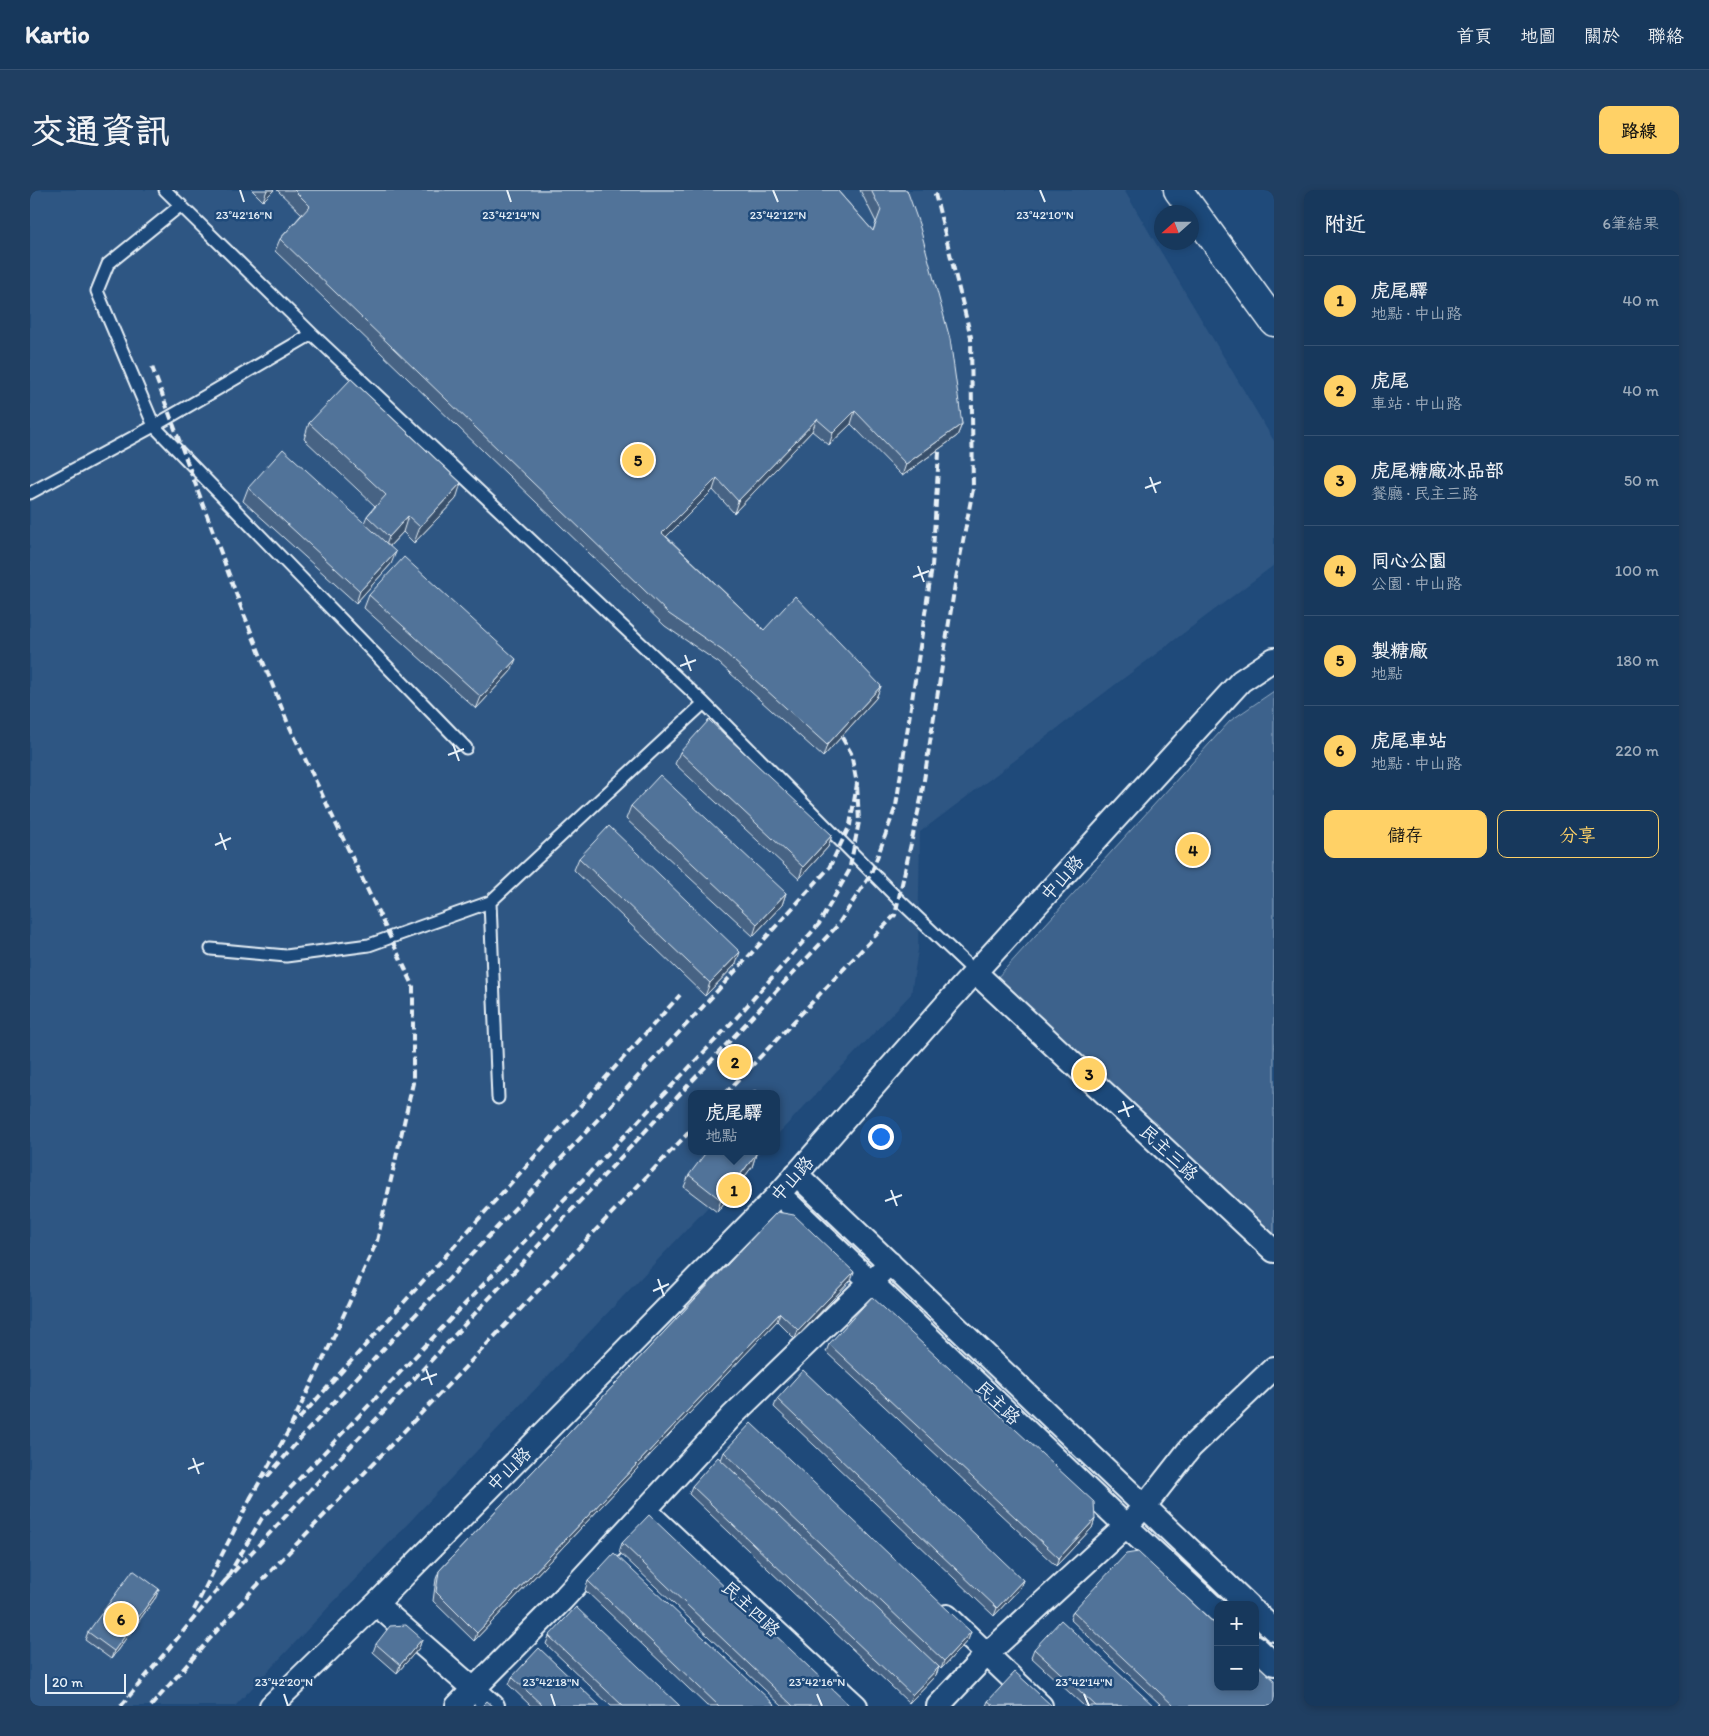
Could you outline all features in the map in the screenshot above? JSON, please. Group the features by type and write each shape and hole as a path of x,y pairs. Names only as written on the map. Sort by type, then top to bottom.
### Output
{"street":[{"path":"1178,190 1274,322"},
{"name":"中山路","path":"272,1706 376,1604 779,1194 976,973 1241,681 1274,659"},
{"name":"民主三路","path":"976,973 1274,1251"},
{"path":"796,1174 1244,1601"},
{"name":"民主路","path":"779,1194 1126,1526 1214,1607"},
{"path":"457,1706 474,1688 569,1607 646,1511 739,1423 890,1263"},
{"path":"938,1706 987,1654 1126,1526 1191,1447 1274,1368"},
{"name":"民主四路","path":"646,1511 856,1706"},
{"path":"929,1599 1041,1706"},
{"path":"376,1604 493,1706"},
{"path":"1259,1616 1274,1630"},
{"path":"1259,1650 1274,1664"}],"lane":[{"path":"164,190 312,334 704,702 898,900 976,973"},
{"path":"181,205 108,264 97,292 154,426 466,748"},
{"path":"30,493 154,426 312,334"},
{"path":"211,949 286,956 370,945 490,902 704,702"},
{"path":"490,902 498,1098"}],"shaded area":[{"path":"30,190 1124,190 1154,240 1154,250 1160,250 1274,441 1274,565 920,832 918,950 911,994 780,1132 780,1090 688,1090 688,1155 757,1155 235,1706 30,1706"},
{"path":"1274,691 1274,1234 996,979 1230,721"}],"building":[{"path":"294,190 837,190 873,231 881,210 871,190 907,190 919,224 950,339 962,424 906,464 855,411 833,433 817,419 738,501 717,478 662,533 764,630 795,596 881,686 827,745 723,651 669,614 280,239 310,206"},
{"path":"351,379 461,483 420,527 408,516 389,537 367,516 386,495 309,423"},
{"path":"283,449 396,552 360,591 248,488"},
{"path":"404,557 516,659 481,697 369,595"},
{"path":"709,720 832,835 803,867 680,752"},
{"path":"660,775 786,893 757,924 631,806"},
{"path":"609,826 740,952 710,983 579,858"},
{"path":"704,1155 755,1155 721,1200 689,1175"},
{"path":"777,1212 794,1215 854,1272 798,1330 780,1313 477,1633 436,1592 439,1571"},
{"path":"872,1297 1094,1502 1095,1519 1059,1558 829,1344"},
{"path":"803,1370 1023,1580 997,1608 777,1399"},
{"path":"751,1423 971,1632 944,1661 724,1452"},
{"path":"718,1457 939,1667 912,1695 692,1486"},
{"path":"649,1515 850,1706 793,1706 622,1543"},
{"path":"1138,1552 1214,1623 1214,1691 1259,1691 1259,1667 1274,1680 1274,1706 1174,1706 1073,1611 1126,1554"},
{"path":"614,1553 776,1706 719,1706 588,1581"},
{"path":"133,1570 159,1589 114,1651 88,1632"},
{"path":"576,1607 680,1706 623,1706 549,1636"},
{"path":"1061,1620 1154,1706 1096,1706 1034,1649"},
{"path":"406,1625 422,1639 400,1665 376,1644 390,1626"},
{"path":"539,1648 600,1706 543,1706 512,1677"},
{"path":"1015,1672 1052,1706 994,1706 988,1701"},
{"path":"487,1701 493,1706 482,1706"}],"railway":[{"path":"729,1090 895,915 921,799 956,578 973,489 971,337 934,190"},
{"path":"152,367 241,607 287,721 413,985 413,1083 377,1241 289,1430 251,1497"},
{"path":"225,1581 837,926 871,874 896,806 932,567 940,436"},
{"path":"267,1477 306,1432 699,1011 829,868 850,825 857,784 851,753 840,734"},
{"path":"121,1706 225,1581 262,1518 738,1016 819,924 849,871 859,822 857,784"},
{"path":"299,1419 680,995"},
{"path":"151,1706 249,1594 688,1133"},
{"path":"194,1610 254,1492"}],"place":[{"name":"製糖廠","path":"638,460"},
{"name":"同心公園","path":"1193,850"},
{"name":"虎尾","path":"735,1062"},
{"name":"虎尾糖廠冰品部","path":"1089,1074"},
{"name":"虎尾驛","path":"734,1190"},
{"name":"虎尾車站","path":"121,1619"}]}
